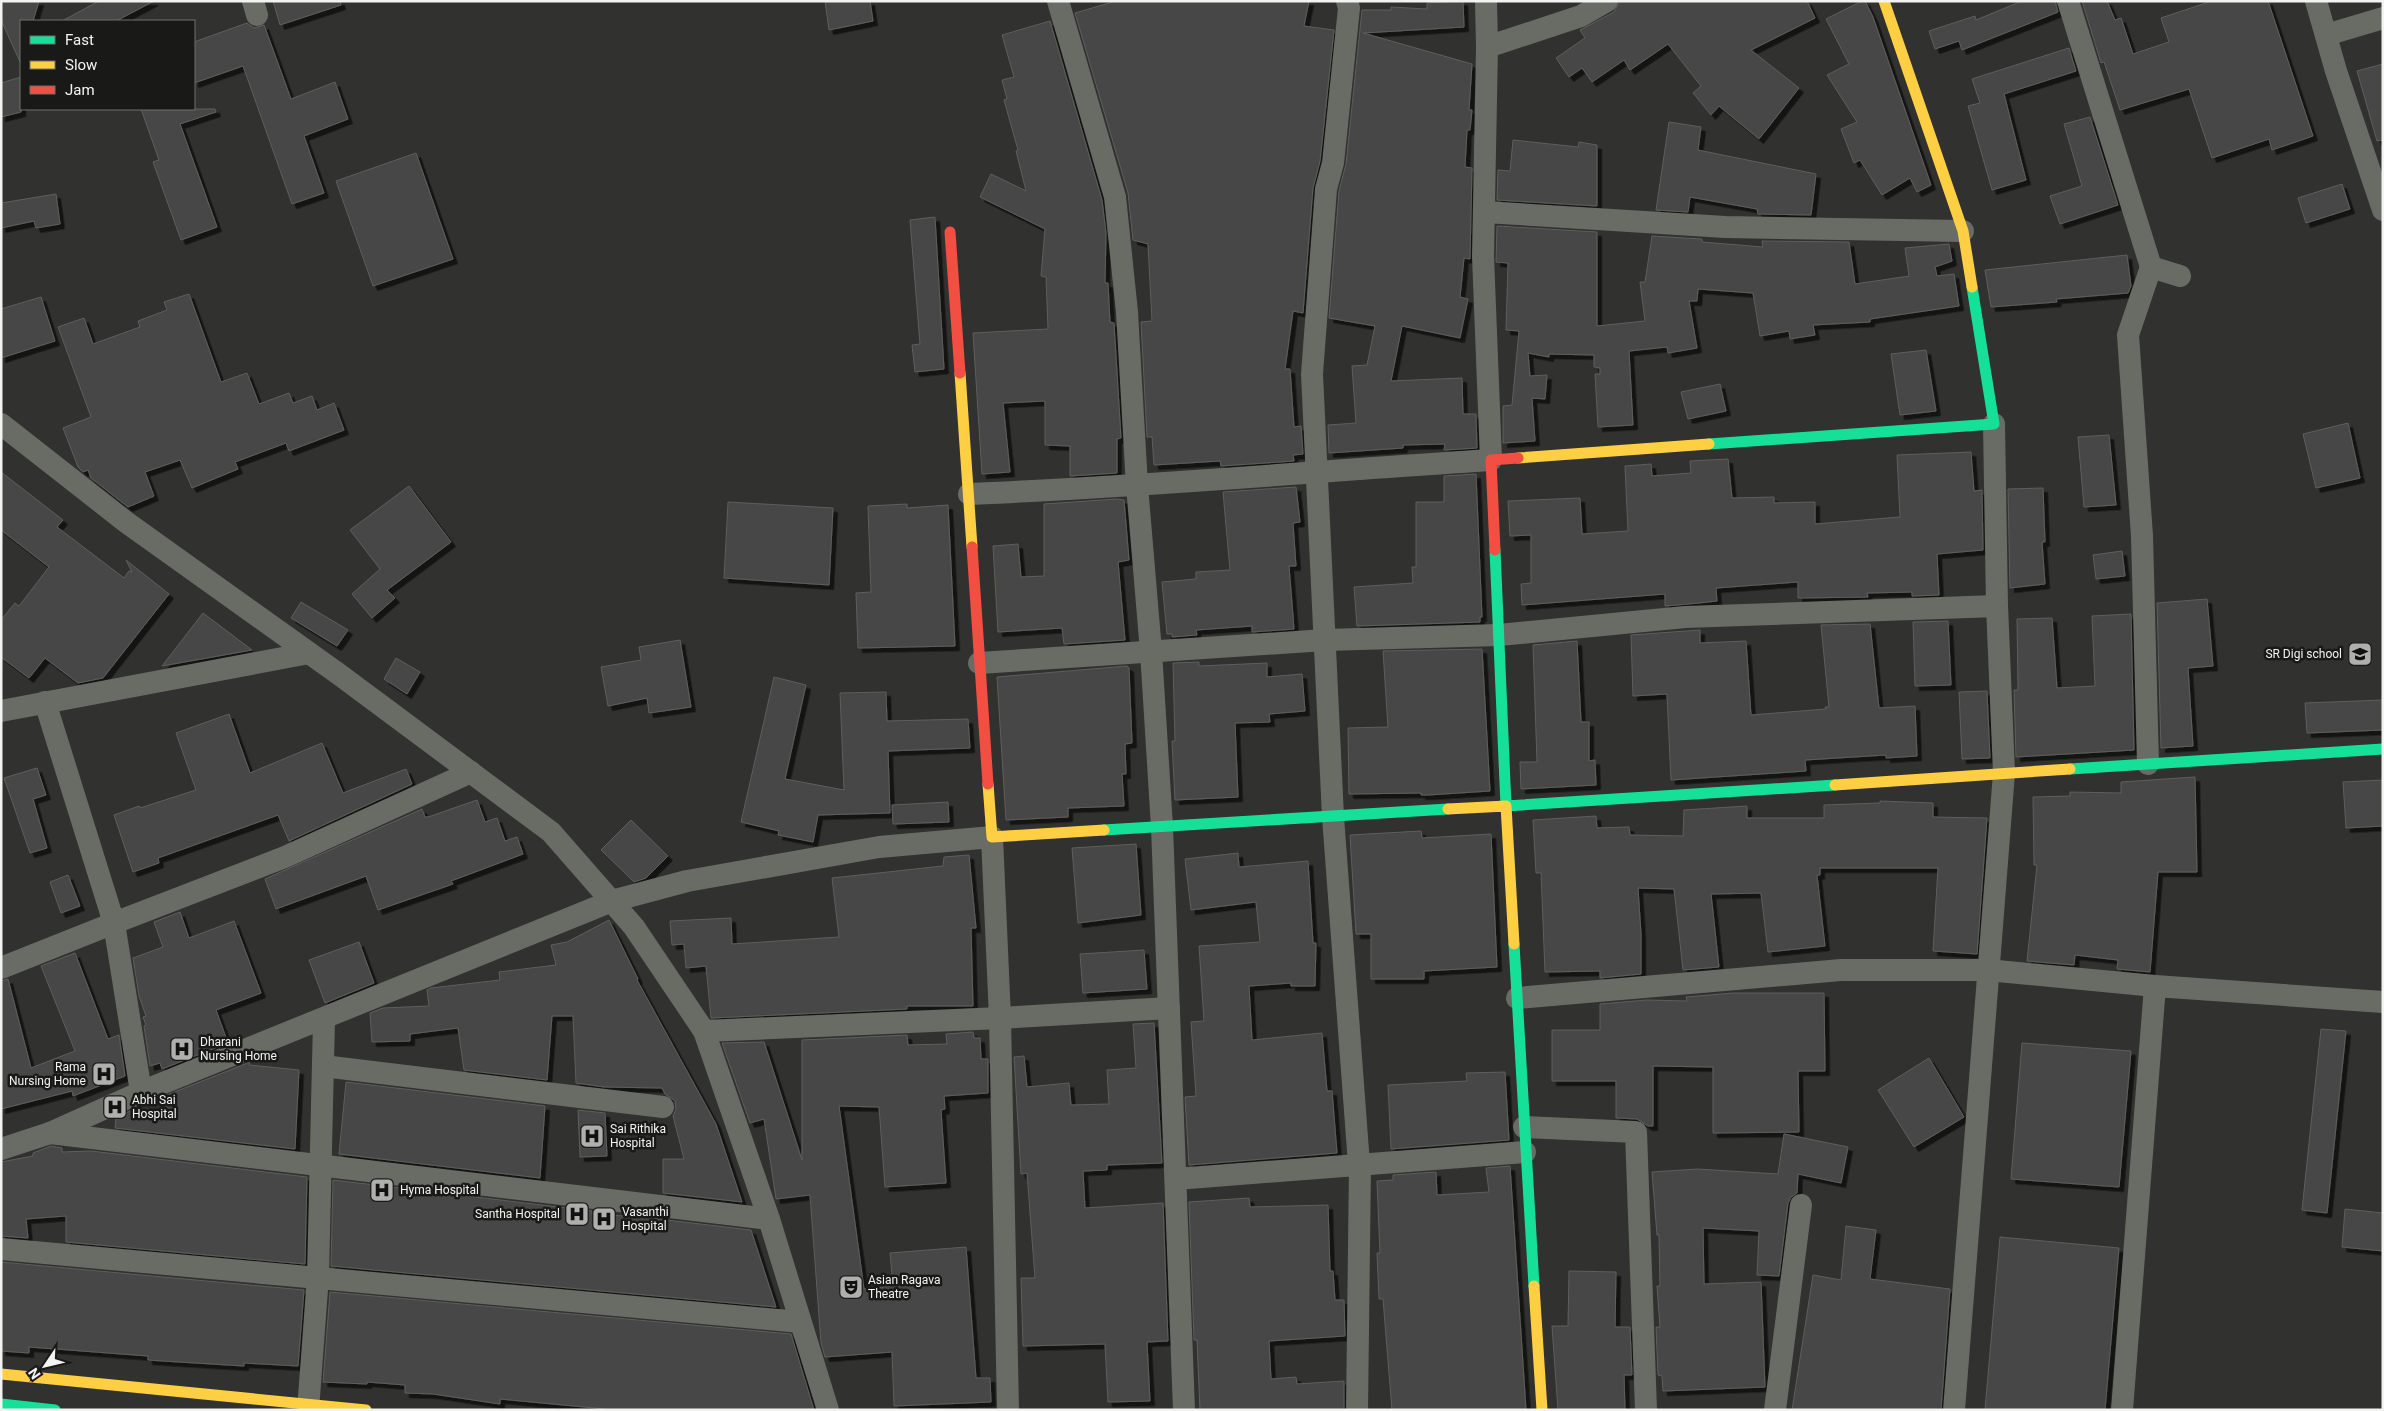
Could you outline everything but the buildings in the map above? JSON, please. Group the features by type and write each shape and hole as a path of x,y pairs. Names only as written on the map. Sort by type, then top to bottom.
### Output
{"street":[{"path":"1058,1 1116,197 1127,312 1137,486 1151,651 1162,827 1184,1410"},
{"path":"1347,1 1348,8 1333,163 1326,189 1312,374 1333,817 1359,1164 1356,1165"},
{"path":"1486,1 1487,47 1483,256 1491,460 1516,998 1542,1410"},
{"path":"1487,47 1581,16 1607,1"},
{"path":"1884,1 1963,231 1994,424 1997,606 2004,773 1987,970 1954,1410"},
{"path":"2068,1 2151,267 2128,336 2142,536 2148,764"},
{"path":"2316,1 2383,210"},
{"path":"2326,35 2383,18"},
{"path":"1485,212 1725,227 1963,231"},
{"path":"950,232 992,837 1000,1018 1008,1410"},
{"path":"2151,267 2180,276"},
{"path":"1,424 126,522 309,653 551,832 634,927 704,1031 769,1219 828,1410"},
{"path":"969,494 1137,486 1318,470 1491,460 1994,424"},
{"path":"980,663 1325,640 1499,635 1685,617 1997,606"},
{"path":"1,711 309,653"},
{"path":"46,702 114,923 141,1092"},
{"path":"1,1149 50,1133 141,1092 324,1020 612,901 687,881 879,848 992,837 1333,817 2383,749"},
{"path":"1,968 285,857 471,772"},
{"path":"1516,998 1841,970 1987,970 2155,986 2383,1002"},
{"path":"2122,1410 2155,986"},
{"path":"704,1031 1000,1018 1169,1008"},
{"path":"308,1407 318,1276 319,1167 324,1020"},
{"path":"323,1066 663,1107"},
{"path":"1524,1127 1636,1132 1646,1410"},
{"path":"50,1133 319,1167 769,1219"},
{"path":"1176,1179 1525,1152"},
{"path":"1356,1165 1360,1165 1357,1410"},
{"path":"1775,1410 1801,1205"},
{"path":"1,1249 318,1276 800,1322"},
{"path":"1,1374 308,1407 366,1410"},
{"path":"1,1404 55,1410"}],"traffic: fast":[{"path":"1709,444 1994,424 1972,287"},
{"path":"1495,550 1506,806 1835,785"},
{"path":"2070,769 2383,749"},
{"path":"1104,830 1448,809"},
{"path":"1514,944 1534,1286"},
{"path":"1,1404 55,1410"}],"traffic: slow":[{"path":"1884,1 1963,231 1972,287"},
{"path":"960,373 972,547"},
{"path":"1518,458 1709,444"},
{"path":"1835,785 2070,769"},
{"path":"988,784 992,837 1104,830"},
{"path":"1448,809 1506,806 1514,944"},
{"path":"1534,1286 1542,1410"},
{"path":"1,1374 366,1410"}],"traffic: jam":[{"path":"950,232 960,373"},
{"path":"1495,550 1491,460 1518,458"},
{"path":"972,547 988,784"}],"place":[{"name":"SR Digi school","path":"2360,654"},
{"name":"Dharani Nursing Home","path":"182,1049"},
{"name":"Rama Nursing Home","path":"104,1074"},
{"name":"Abhi Sai Hospital","path":"115,1107"},
{"name":"Sai Rithika Hospital","path":"592,1136"},
{"name":"Hyma Hospital","path":"382,1190"},
{"name":"Santha Hospital","path":"577,1214"},
{"name":"Vasanthi Hospital","path":"604,1219"},
{"name":"Asian Ragava Theatre","path":"851,1287"}]}
